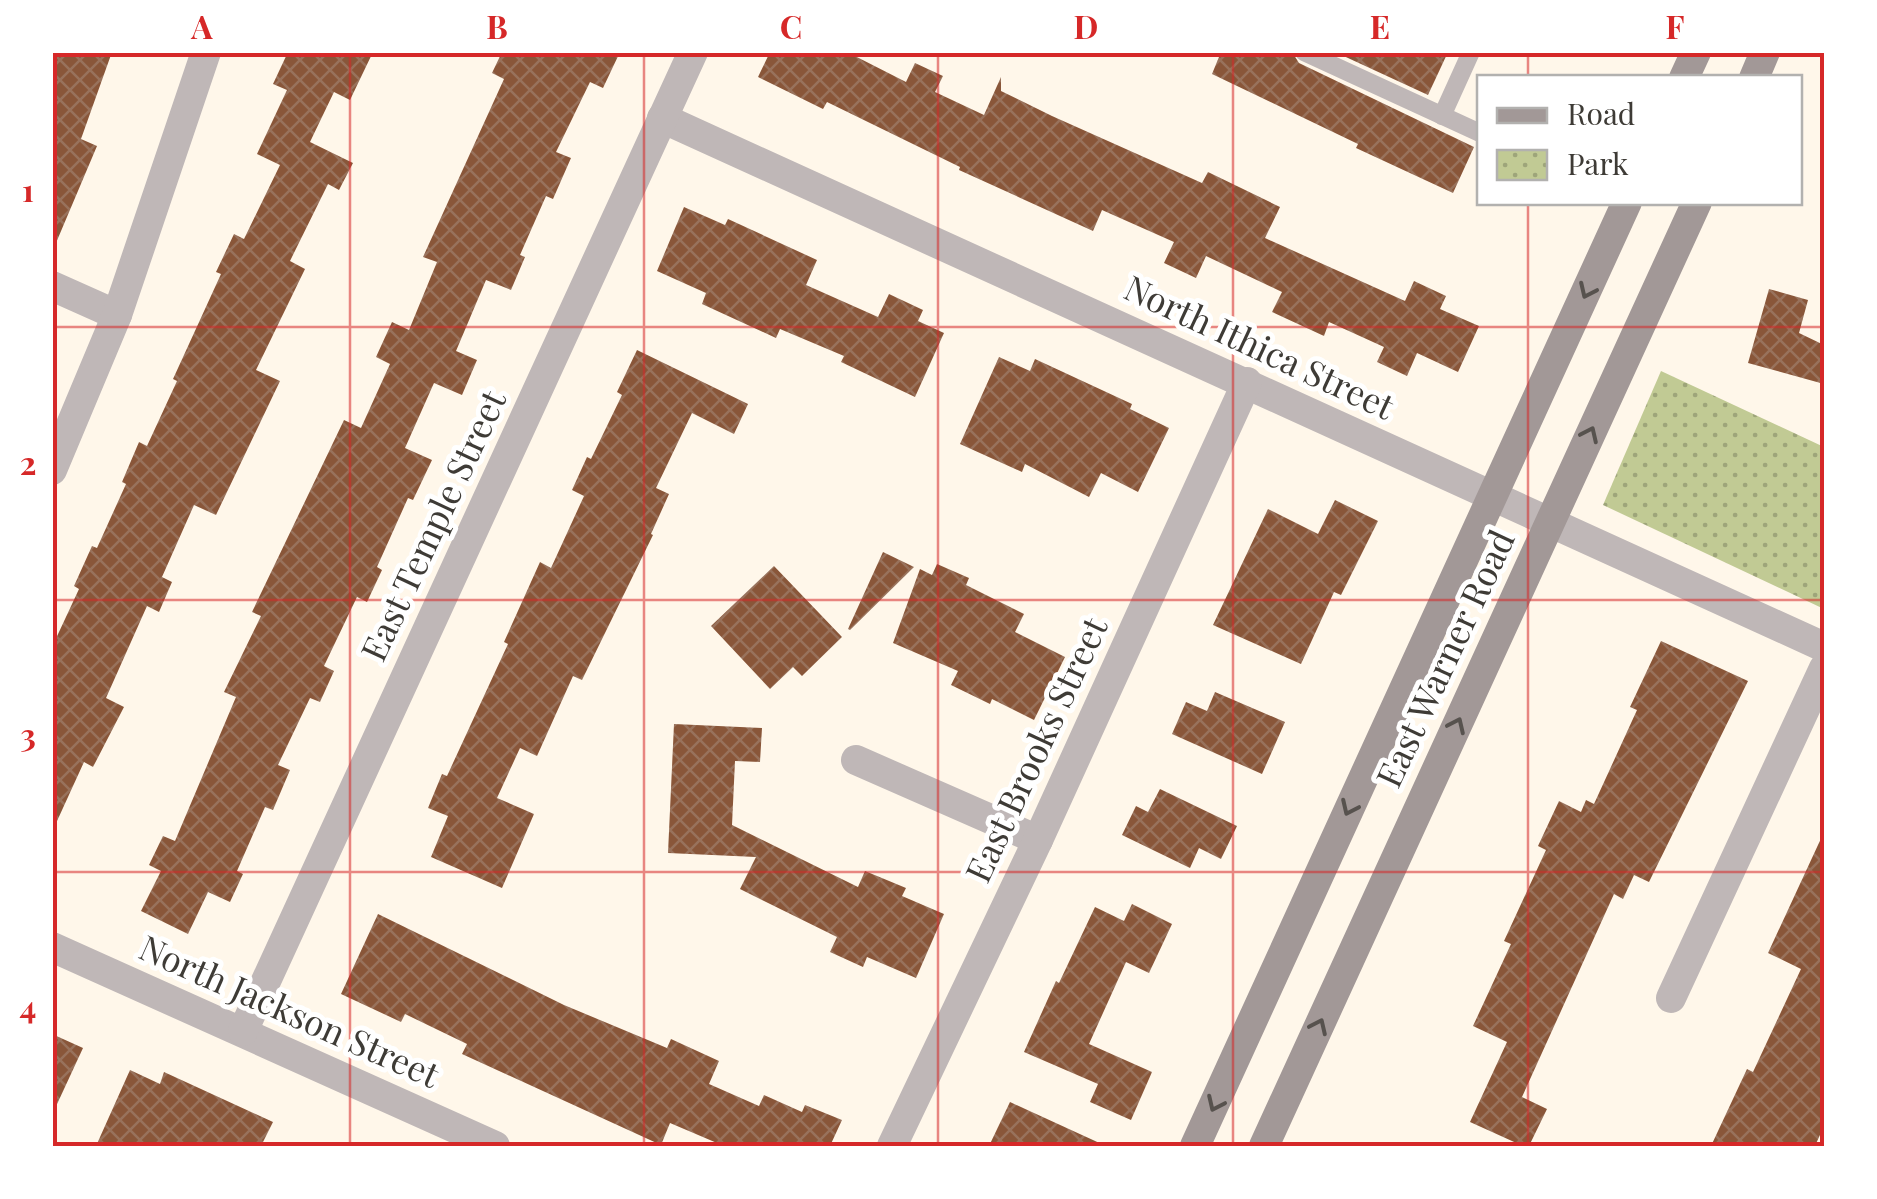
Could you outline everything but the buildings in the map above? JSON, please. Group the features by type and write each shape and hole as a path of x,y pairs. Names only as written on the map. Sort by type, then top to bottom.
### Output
{"main road":[{"path":"1685,75 1696,52"},
{"name":"East Warner Road","path":"1195,1146 1626,205"},
{"name":"East Warner Road","path":"1264,1146 1696,205"}],"street":[{"path":"52,470 117,315 206,52"},
{"name":"East Temple Street","path":"243,1032 693,52"},
{"name":"North Ithica Street","path":"662,118 1824,647"},
{"path":"52,286 117,315"},
{"name":"East Brooks Street","path":"892,1146 1038,840 1247,382"},
{"path":"1671,998 1824,668"},
{"path":"856,760 1038,840"},
{"name":"North Jackson Street","path":"52,947 495,1146"}],"lane":[{"path":"1304,52 1339,60 1477,132"},
{"path":"1442,116 1471,52"}],"green space":[{"path":"1661,371 1824,447 1824,609 1603,505"}]}
